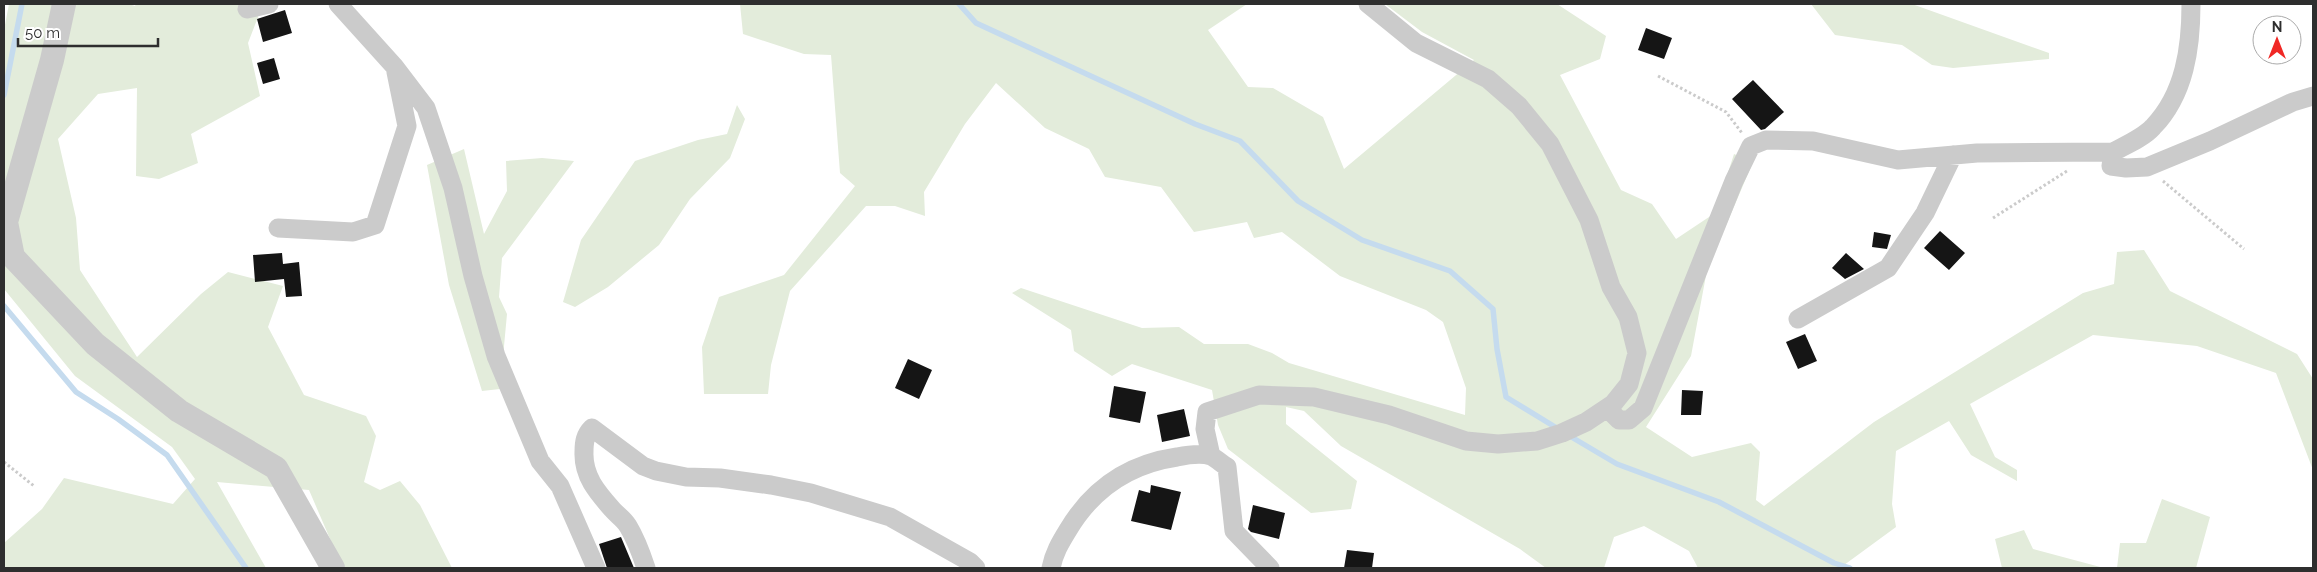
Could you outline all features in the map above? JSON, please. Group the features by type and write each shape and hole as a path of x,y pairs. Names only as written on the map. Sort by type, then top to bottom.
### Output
{"street":[{"path":"64,4 52,60 6,222 13,257 95,344 180,410 276,468 332,568"},
{"path":"247,9 269,4"},
{"path":"338,4 394,66 426,108 453,188 473,276 496,356 540,462 560,486 596,568"},
{"path":"1211,456 1205,429 1207,412 1259,395 1314,397 1389,415 1466,441 1498,444 1546,439 1586,422 1613,404 1629,384 1637,353 1628,317 1611,286 1589,220 1550,144 1519,106 1488,79 1416,44 1368,4"},
{"path":"1607,408 1619,420 1629,420 1643,408 1730,190 1751,146 1766,140 1813,141 1898,160 1953,155 2105,152 2133,142 2153,128 2173,99 2183,78 2191,37 2191,4"},
{"path":"278,228 353,232 375,225 407,126 394,66"},
{"path":"2105,152 2111,166 2147,168 2294,102 2313,96"},
{"path":"1798,320 1888,268 1925,214 1953,155"},
{"path":"646,568 639,546 627,524 612,510 588,479 583,463 584,443 587,433 592,428 643,466 656,471 686,477 720,478 771,485 811,494 890,517 970,562 976,568"},
{"path":"1052,568 1053,555 1076,517 1093,495 1126,473 1160,460 1188,455 1211,456 1227,467 1234,531 1270,568"}],"path":[{"path":"1658,76 1726,112 1751,146"},
{"path":"1993,218 2105,152"},
{"path":"2147,168 2244,249"},
{"path":"4,462 34,486"}],"green space":[{"path":"9,4 129,4 135,6 136,4 263,4 248,43 260,96 191,134 198,163 159,179 136,176 137,88 98,94 58,139 76,218 80,270 137,357 201,294 228,272 283,286 268,327 304,395 366,416 376,436 364,482 380,490 400,481 420,505 452,568 346,568 340,562 309,490 217,482 266,568 4,568 4,543 42,509 64,478 173,504 195,479 172,447 75,376 4,289 4,30"},
{"path":"740,4 1247,4 1208,30 1248,87 1273,88 1323,117 1344,169 1474,60 1422,32 1385,4 1557,4 1606,36 1600,59 1560,75 1621,190 1652,204 1676,239 1715,213 1734,154 1753,162 1707,270 1691,356 1646,427 1692,457 1751,443 1760,452 1756,500 1764,506 1874,422 2083,293 2114,284 2117,252 2144,250 2170,291 2297,354 2313,379 2313,470 2276,373 2197,346 2093,335 1970,404 1995,457 2017,470 2017,481 1971,455 1949,421 1896,451 1892,504 1896,527 1840,568 1698,568 1689,551 1644,526 1614,537 1604,568 1546,568 1520,549 1341,446 1304,411 1286,407 1286,424 1357,481 1351,509 1311,513 1228,449 1218,425 1212,390 1132,364 1112,376 1074,351 1071,330 1012,293 1021,288 1142,328 1179,327 1204,344 1248,344 1272,353 1289,363 1465,415 1466,388 1443,322 1426,310 1340,276 1282,232 1254,238 1247,222 1194,232 1161,187 1105,177 1089,149 1045,128 996,83 965,124 924,192 925,216 895,206 866,206 790,291 771,365 768,394 704,394 702,347 719,297 784,275 855,186 840,173 831,55 804,54 743,34"},
{"path":"1811,4 1912,4 2049,53 2049,59 1953,68 1932,65 1902,45 1835,35"},
{"path":"737,105 745,119 730,158 690,199 659,245 608,287 575,307 563,302 581,240 635,161 698,140 727,134"},
{"path":"464,149 484,234 507,191 506,161 542,158 574,161 502,258 499,297 507,314 500,389 482,391 449,285 427,165"},
{"path":"2162,499 2210,517 2196,568 2117,568 2120,543 2146,543"},
{"path":"2024,530 2033,549 2104,568 2002,568 1995,539"}],"building":[{"path":"285,10 292,33 263,42 257,19"},
{"path":"1646,28 1672,38 1664,59 1638,50"},
{"path":"274,58 280,79 263,84 257,63"},
{"path":"1753,80 1784,112 1765,129 1761,130 1732,99"},
{"path":"1940,231 1965,253 1949,270 1924,248"},
{"path":"1874,232 1891,235 1887,249 1872,247"},
{"path":"282,253 283,264 299,262 302,296 286,297 284,279 255,282 253,255"},
{"path":"1846,253 1864,269 1845,279 1832,268"},
{"path":"1805,334 1817,361 1798,369 1786,342"},
{"path":"908,359 932,370 919,399 895,388"},
{"path":"1114,386 1146,392 1140,423 1109,417"},
{"path":"1682,390 1703,391 1701,415 1681,415"},
{"path":"1184,409 1190,436 1162,442 1157,415"},
{"path":"1151,485 1181,492 1171,530 1131,521 1139,490 1150,493"},
{"path":"1253,505 1285,513 1279,539 1251,532 1248,529"},
{"path":"621,537 634,568 607,568 599,544"},
{"path":"1347,550 1374,553 1372,568 1344,568"}],"waterway":[{"path":"4,95 22,4"},
{"path":"959,4 976,23 1195,124 1240,141 1298,201 1362,240 1450,271 1493,309 1497,349 1506,397 1560,430"},
{"path":"4,306 76,392 118,419 167,455 246,568"},
{"path":"1568,435 1617,464 1719,502 1834,563 1850,568"}]}
